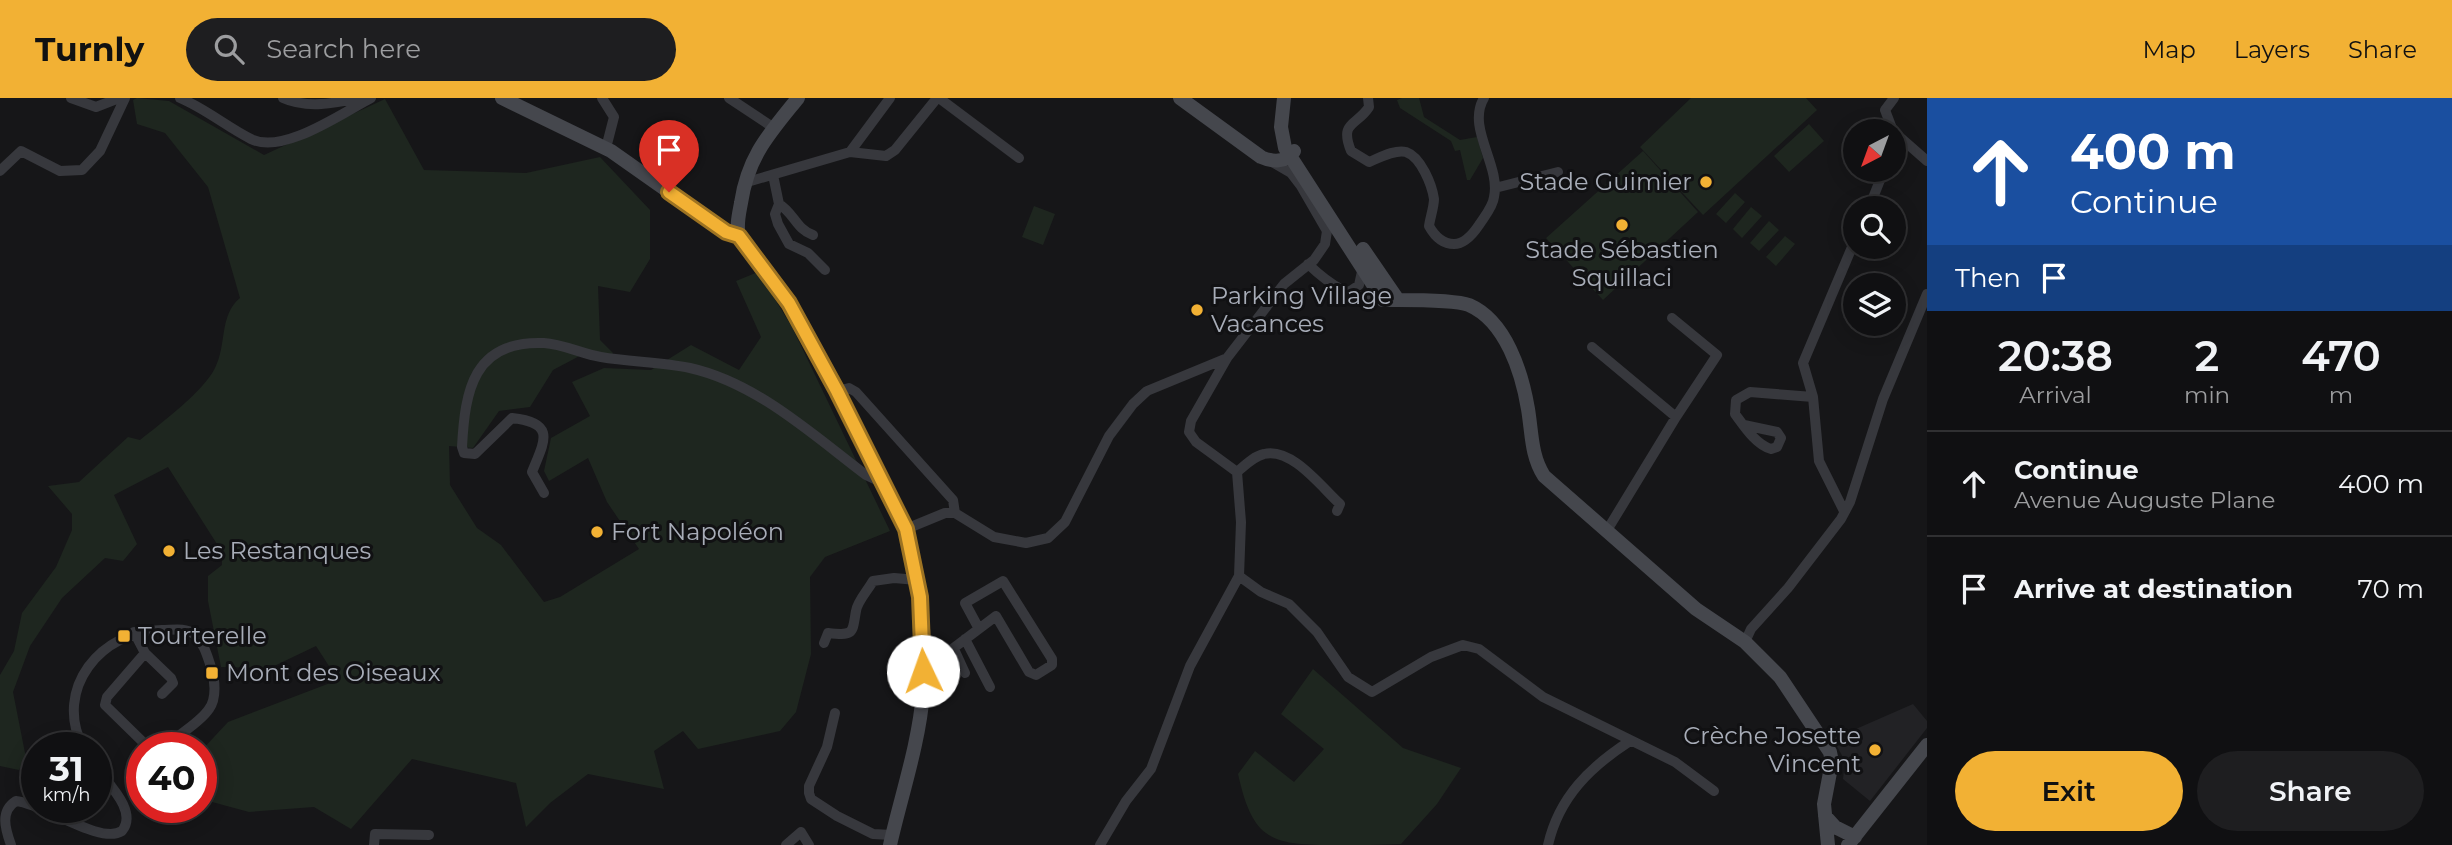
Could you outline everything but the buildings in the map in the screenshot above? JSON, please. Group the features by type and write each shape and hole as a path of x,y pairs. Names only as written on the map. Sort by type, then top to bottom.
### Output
{"street":[{"path":"71,98 96,107 122,98"},
{"path":"0,171 21,151 60,171 82,170 100,151 122,98"},
{"path":"180,98 253,140 272,144 291,139 371,98"},
{"path":"289,99 331,104 361,98"},
{"path":"502,98 606,148 726,232 739,236 789,303 837,391 906,529 917,580 923,671 921,709 891,840 837,816 811,799 809,786 827,747 835,713"},
{"path":"601,98 614,117 606,148"},
{"path":"729,98 774,128"},
{"path":"739,236 747,170 774,128 799,98"},
{"path":"850,152 890,98"},
{"path":"744,183 850,152 886,156 895,150 938,98 1019,158"},
{"path":"1100,845 1126,801 1151,769 1190,666 1239,576 1241,522 1237,472 1196,442 1189,432 1206,390 1227,358 1284,284 1322,250 1327,231 1291,173 1250,150 1180,98"},
{"path":"1287,98 1281,127 1291,151 1363,267 1390,300"},
{"path":"1368,98 1369,107 1356,117 1347,131 1351,151 1369,162 1397,152 1408,152 1416,159 1427,177 1434,201 1429,226 1441,241 1454,244 1464,241 1474,232 1494,201 1495,188 1479,121 1478,108 1484,98"},
{"path":"1906,143 1927,161"},
{"path":"1250,150 1291,151"},
{"path":"1272,162 1291,151"},
{"path":"1291,151 1342,218 1390,300"},
{"path":"1495,188 1558,172"},
{"path":"773,175 779,204 775,214 789,244 808,253 825,270"},
{"path":"779,204 786,208 802,231 813,235"},
{"path":"1844,511 1819,461 1813,397 1803,363 1847,259"},
{"path":"1308,264 1330,286 1346,294 1390,300 1467,304 1486,315 1500,333 1522,380 1535,461 1544,477 1696,609 1745,642 1780,677 1829,752 1832,762 1825,794 1827,843 1851,841 1927,753"},
{"path":"1346,294 1359,285 1363,267"},
{"path":"1745,642 1751,629 1788,588 1841,519 1850,502 1883,399 1927,294"},
{"path":"1606,532 1717,355 1672,318"},
{"path":"544,493 532,472 545,440 541,426 534,420 512,418 475,454 464,453 462,447 464,402 475,377 488,360 513,346 546,343 597,357 690,368 714,375 752,393 866,475 883,484"},
{"path":"1592,347 1676,417"},
{"path":"906,529 946,513 955,513 994,537 1026,543 1048,538 1065,522 1109,436 1133,404 1147,391 1227,358"},
{"path":"837,391 849,388 856,392 953,500 955,513"},
{"path":"1744,425 1735,414 1735,400 1750,391 1813,397"},
{"path":"1237,472 1263,454 1277,454 1290,460 1340,504 1337,511"},
{"path":"1239,576 1261,592 1289,604 1317,632 1348,677 1372,692 1431,657 1463,645 1479,649 1543,697 1675,762 1714,791"},
{"path":"824,643 828,634 847,634 853,630 857,621 856,610 873,581 894,578 917,580"},
{"path":"923,671 996,616 1029,672 1036,675 1052,665 1052,659 1003,582 965,603 978,627"},
{"path":"79,732 73,713 80,679 108,645 134,632 182,630 192,633 204,648 212,673 214,694 209,709 182,732"},
{"path":"134,632 145,653 173,682 162,694"},
{"path":"965,639 990,687"},
{"path":"954,649 965,673"},
{"path":"133,732 105,705 107,698 145,653"},
{"path":"1548,845 1554,820 1576,784 1603,758 1630,741"},
{"path":"1851,841 1927,745"},
{"path":"65,823 93,838 110,840 120,834 128,820 127,812 112,790"},
{"path":"11,845 1,816 3,810 16,801 21,802"},
{"path":"1825,816 1851,841"},
{"path":"786,845 801,832 809,845"},
{"path":"374,845 375,834 429,835"}],"shaded area":[{"path":"137,98 169,101 264,155 385,99 424,170 526,173 600,157 650,210 650,259 630,292 598,286 600,340 613,353 611,356 589,351 553,370 530,407 499,411 473,448 449,446 450,485 477,528 501,545 544,602 560,597 639,549 607,502 588,458 549,481 544,471 551,438 590,416 572,382 604,368 651,370 691,345 739,370 761,337 736,281 758,272 792,327 890,531 825,557 810,577 811,654 796,712 780,731 698,749 683,731 654,751 664,789 588,774 550,803 526,827 516,783 412,759 351,829 314,807 249,812 217,803 217,734 228,722 338,680 316,646 270,668 221,667 208,601 208,576 222,565 222,552 168,467 114,495 137,544 123,561 105,558 62,598 30,646 13,692 21,733 21,767 19,770 0,766 0,675 14,651 22,613 56,567 72,530 72,514 48,486 79,482 128,437 140,440 192,397 215,368 229,313 240,298 208,187 165,133 137,124 133,100"},
{"path":"1419,98 1424,117 1460,140 1477,137 1483,158 1470,180 1467,180 1460,150 1455,151 1451,141 1400,108 1397,100"},
{"name":"Stade Guimier","path":"1691,98 1806,98 1817,110 1703,215 1640,147"},
{"path":"1809,124 1824,141 1789,172 1774,156"},
{"name":"Stade Sébastien Squillaci","path":"1643,151 1698,212 1603,300 1546,238"},
{"path":"1735,193 1745,202 1726,223 1716,214"},
{"path":"1034,206 1055,214 1043,245 1022,237"},
{"path":"1751,207 1762,216 1742,238 1733,229"},
{"path":"1769,221 1779,230 1759,251 1750,243"},
{"path":"1785,236 1795,244 1776,266 1766,257"},
{"path":"1313,669 1403,748 1461,768 1437,804 1401,844 1314,845 1280,840 1268,835 1258,826 1250,813 1238,774 1255,751 1294,782 1324,749 1281,714"},
{"name":"Crèche Josette Vincent","path":"1913,704 1927,721 1927,728 1870,801 1843,779 1845,761 1833,739"}],"place":[{"name":"Stade Guimier","path":"1706,182"},
{"name":"Stade Sébastien Squillaci","path":"1622,225"},
{"name":"Parking Village Vacances","path":"1197,310"},
{"name":"Fort Napoléon","path":"597,532"},
{"name":"Les Restanques","path":"169,551"},
{"name":"Tourterelle","path":"124,636"},
{"name":"Mont des Oiseaux","path":"212,673"},
{"name":"Crèche Josette Vincent","path":"1875,750"}],"route":[{"path":"669,192 726,232 739,236 789,303 837,391 906,529 920,597 923,671"}]}
